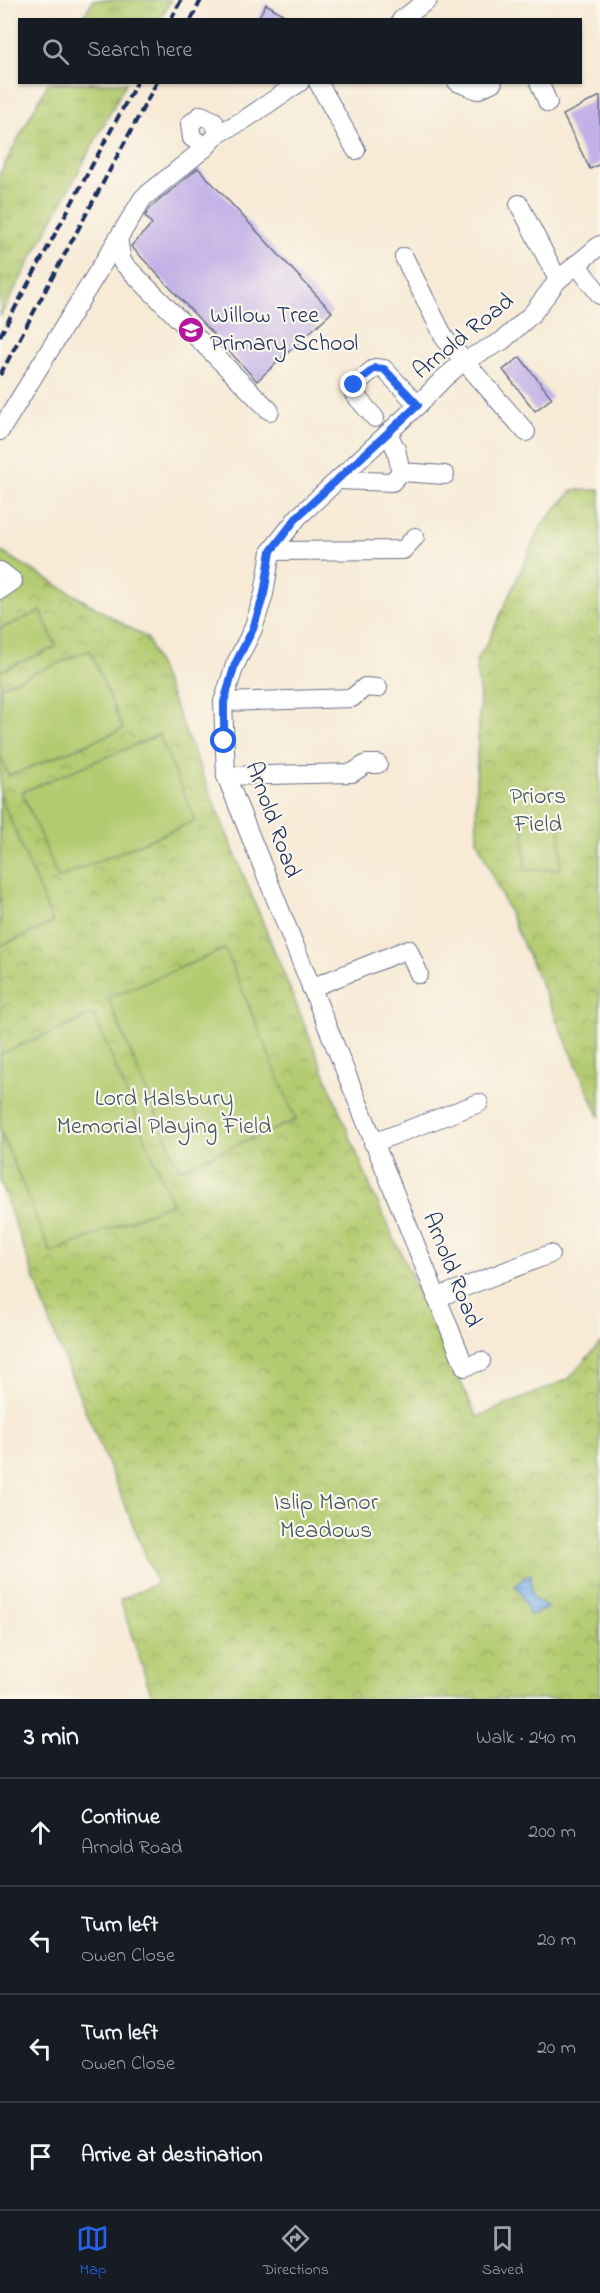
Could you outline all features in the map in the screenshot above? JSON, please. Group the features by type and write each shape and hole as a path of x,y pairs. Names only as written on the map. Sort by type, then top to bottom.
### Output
{"street":[{"path":"405,18 424,9"},
{"path":"0,431 143,198 212,140 297,84"},
{"path":"319,84 356,150"},
{"path":"462,84 477,90 489,84"},
{"path":"540,84 548,104"},
{"path":"519,204 558,280"},
{"path":"118,238 122,262 270,411"},
{"name":"Arnold Road","path":"481,1361 465,1367 226,776 224,702 235,664 253,629 264,594 271,551 298,516 388,434 464,360 502,341 532,314 558,280 600,245"},
{"path":"404,257 445,339 526,432"},
{"path":"576,264 600,295"},
{"path":"375,418 354,394 354,385 375,368 384,369 418,405"},
{"path":"388,434 396,449 401,472"},
{"path":"401,472 445,475"},
{"path":"338,480 392,482 401,472"},
{"path":"271,551 403,550 416,537"},
{"path":"0,571 13,581 0,590"},
{"path":"224,702 352,698 365,687 378,688"},
{"path":"226,776 352,772 366,764 378,764"},
{"path":"311,988 408,949 419,974"},
{"path":"373,1143 479,1103"},
{"path":"436,1298 550,1254"}],"green space":[{"path":"93,0 171,0 161,18 83,18"},
{"path":"47,84 125,84 0,317 0,173"},
{"name":"Priors Field","path":"573,490 600,490 600,1118 477,840 476,781 480,698 476,661 489,640 541,526"},
{"path":"0,551 147,638 373,1193 477,1417 569,1379 600,1343 600,1699 153,1699 120,1600 157,1583 58,1344 0,1182"},
{"path":"41,611 56,647 0,671 0,629"},
{"path":"90,650 123,729 9,776 0,755 0,687"},
{"path":"159,735 195,821 58,878 22,792"},
{"path":"0,795 53,923 0,946"},
{"path":"524,822 560,822 561,869 525,870"},
{"name":"Lord Halsbury Memorial Playing Field","path":"225,949 296,1120 179,1169 108,998"},
{"path":"94,1015 172,1203 51,1253 0,1130 0,1054"}],"water":[{"path":"531,1574 531,1591 534,1598 548,1608 530,1615 520,1590 515,1586"}],"building":[{"path":"266,4 289,18 258,18"},
{"path":"600,96 600,164 590,169 563,115"},
{"path":"198,168 332,312 257,381 131,246 152,224 145,216 150,208"},
{"path":"520,357 552,398 535,411 503,370"}],"railway":[{"path":"172,18 181,0"},
{"path":"192,18 201,0"},
{"path":"0,336 136,84"},
{"path":"0,375 156,84"}],"place":[{"name":"Willow Tree Primary School","path":"191,330"}],"route":[{"path":"224,741 224,702 235,664 253,629 264,594 271,551 298,516 418,405 384,369 375,368 354,385"}],"park label":[{"name":"Islip Manor Meadows","path":"326,1517"}]}
